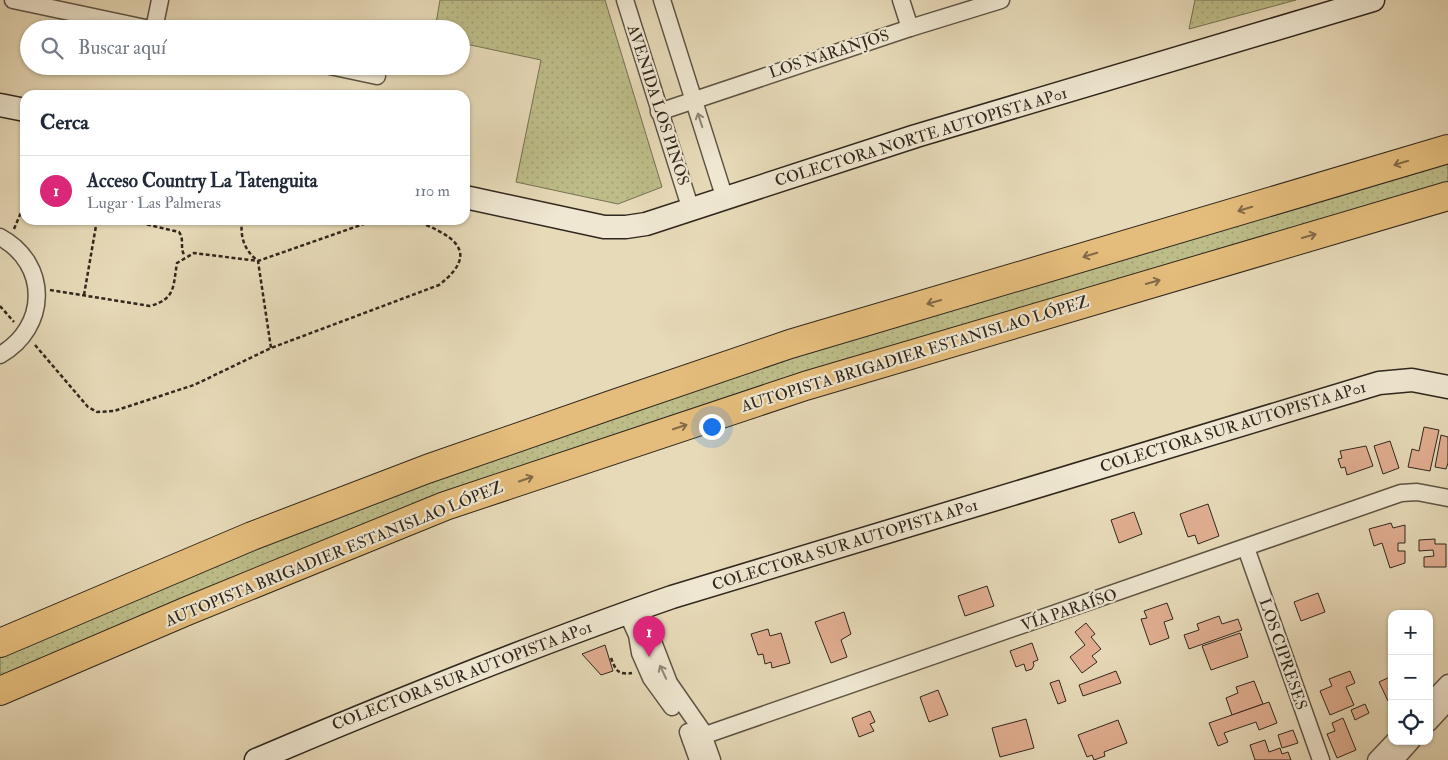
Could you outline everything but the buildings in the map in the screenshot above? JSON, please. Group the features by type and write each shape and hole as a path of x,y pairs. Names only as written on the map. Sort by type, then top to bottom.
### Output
{"highway":[{"path":"0,643 261,533 427,469 790,344 1448,149"},
{"name":"AUTOPISTA BRIGADIER ESTANISLAO LÓPEZ","path":"0,692 187,611 445,506 767,398 990,330 1448,196"},
{"path":"0,706 92,665 187,611"}],"main road":[{"name":"COLECTORA NORTE AUTOPISTA AP01","path":"470,198 604,227 626,227 646,224 916,136 1373,0"},
{"path":"0,105 20,109"},
{"name":"COLECTORA SUR AUTOPISTA AP01","path":"256,760 360,716 633,611 1379,383 1412,380 1448,387"}],"street":[{"path":"12,0 107,20"},
{"path":"156,20 160,0"},
{"name":"AVENIDA LOS PINOS","path":"625,0 691,210"},
{"path":"662,0 725,199"},
{"path":"901,0 910,28"},
{"name":"LOS NARANJOS","path":"659,112 693,99 1001,0"},
{"path":"371,75 376,76"},
{"path":"0,237 21,253 30,268 37,288 37,303 33,320 26,335 0,356"},
{"name":"VÍA PARAÍSO","path":"697,739 1401,493 1417,492 1448,498"},
{"name":"LOS CIPRESES","path":"1246,548 1321,760"},
{"path":"633,611 640,653 651,678 712,760"},
{"path":"633,611 669,683 701,729 697,739 698,760"},
{"path":"1432,700 1448,683"},
{"path":"1433,718 1448,702"},
{"path":"1376,760 1390,745"},
{"path":"1395,760 1408,745"}],"path":[{"path":"84,294 96,225"},
{"path":"149,225 179,232 182,238 182,252 185,256"},
{"path":"241,225 240,232 249,255 258,261 271,348"},
{"path":"37,288 150,306 164,302 172,293 177,263 185,256 194,253 207,253 258,261 361,225"},
{"path":"0,306 88,407 105,413 194,384 271,348 439,285 450,277 457,268 460,257 456,243 445,233 426,225"},
{"path":"611,658 616,671 622,674 647,668"}],"green space":[{"path":"440,0 605,0 662,187 618,204 516,182 541,60 470,45 470,20 437,20"},
{"path":"1195,0 1296,0 1189,29"},
{"path":"1448,149 1448,196 626,445 0,691 0,643 427,469"}],"place":[{"name":"Acceso Country La Tatenguita","path":"649,657"}]}
